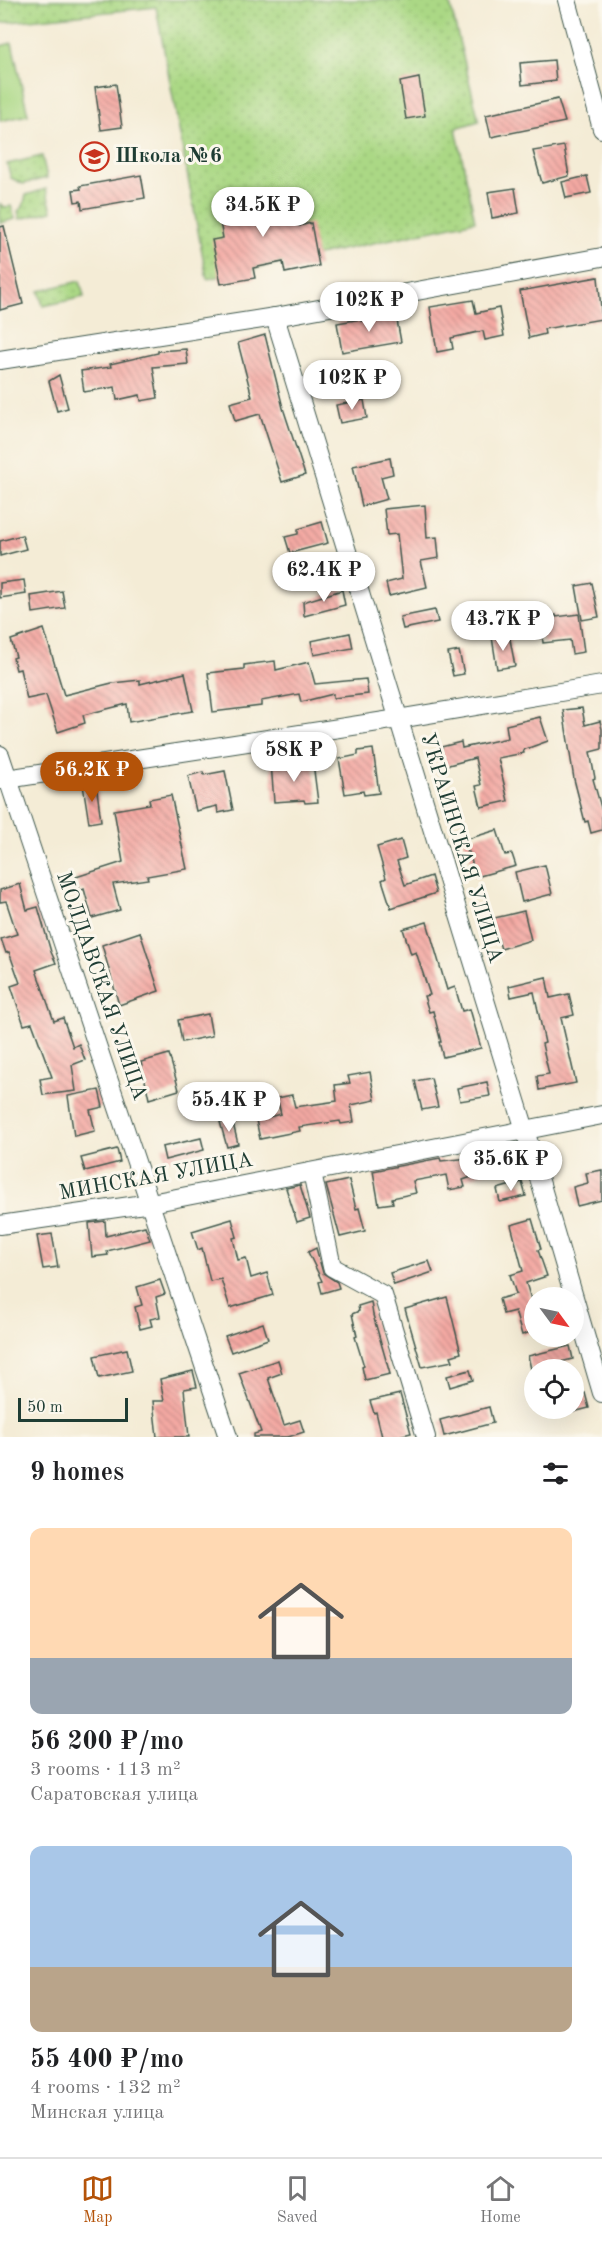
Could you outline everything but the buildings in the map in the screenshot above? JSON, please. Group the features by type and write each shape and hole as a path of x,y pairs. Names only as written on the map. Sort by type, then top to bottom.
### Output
{"street":[{"path":"567,0 602,129"},
{"path":"0,360 275,317 602,257"},
{"name":"УКРАИНСКАЯ УЛИЦА","path":"275,317 525,1130 602,1393"},
{"path":"4,780 398,719 602,684"},
{"name":"МОЛДАВСКАЯ УЛИЦА","path":"0,755 4,780 151,1203 228,1437"},
{"name":"МИНСКАЯ УЛИЦА","path":"0,1225 151,1203 602,1115"},
{"path":"312,1172 332,1267 382,1295 426,1437"}],"green space":[{"path":"0,0 449,0 479,121 456,128 475,221 207,279 156,7 0,23"},
{"path":"12,43 28,115 0,121 0,46"},
{"path":"42,156 47,178 23,184 11,178 7,164"},
{"path":"46,189 52,211 20,219 18,211 23,207 26,195"},
{"path":"0,204 5,207 11,206 15,219 0,223"},
{"path":"80,281 84,297 43,306 39,291"}],"place":[{"name":"Школа №6","path":"94,156"}]}
